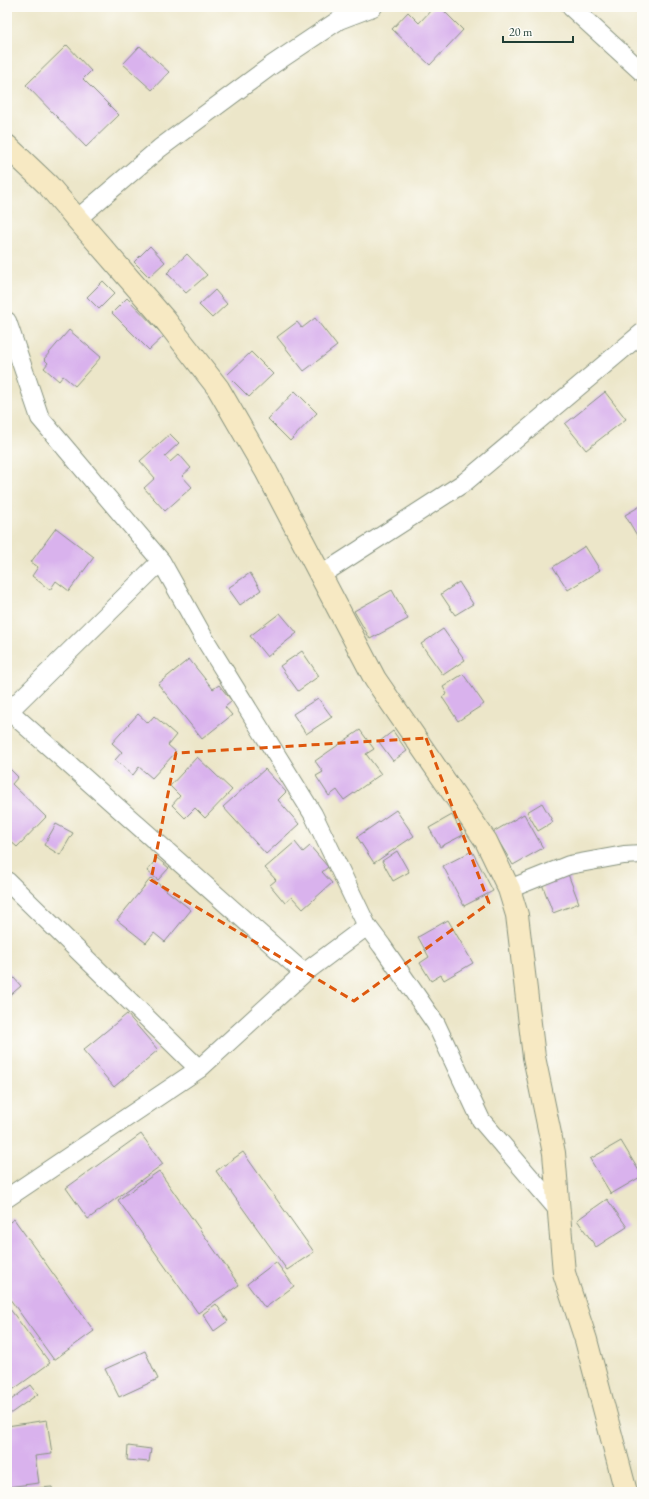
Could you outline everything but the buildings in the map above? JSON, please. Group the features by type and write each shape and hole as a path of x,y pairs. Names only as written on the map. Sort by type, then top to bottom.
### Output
{"street":[{"path":"77,219 160,148 272,65 339,20 373,7"},
{"path":"571,7 642,72"},
{"path":"7,146 48,185 166,321 218,388 266,470 375,679 486,841 509,889 517,915 534,1057 554,1153 564,1273 586,1340 626,1492"},
{"path":"7,321 40,418 161,561 204,638 313,814 367,926 436,1024 481,1120 559,1211"},
{"path":"321,575 465,482 642,333"},
{"path":"161,561 8,712 304,973"},
{"path":"509,889 570,865 624,855 642,854"},
{"path":"7,881 199,1069"},
{"path":"7,1198 199,1069 304,973 367,926"}],"highlighted area":[{"path":"426,738 489,903 354,1001 151,880 176,753"}]}
